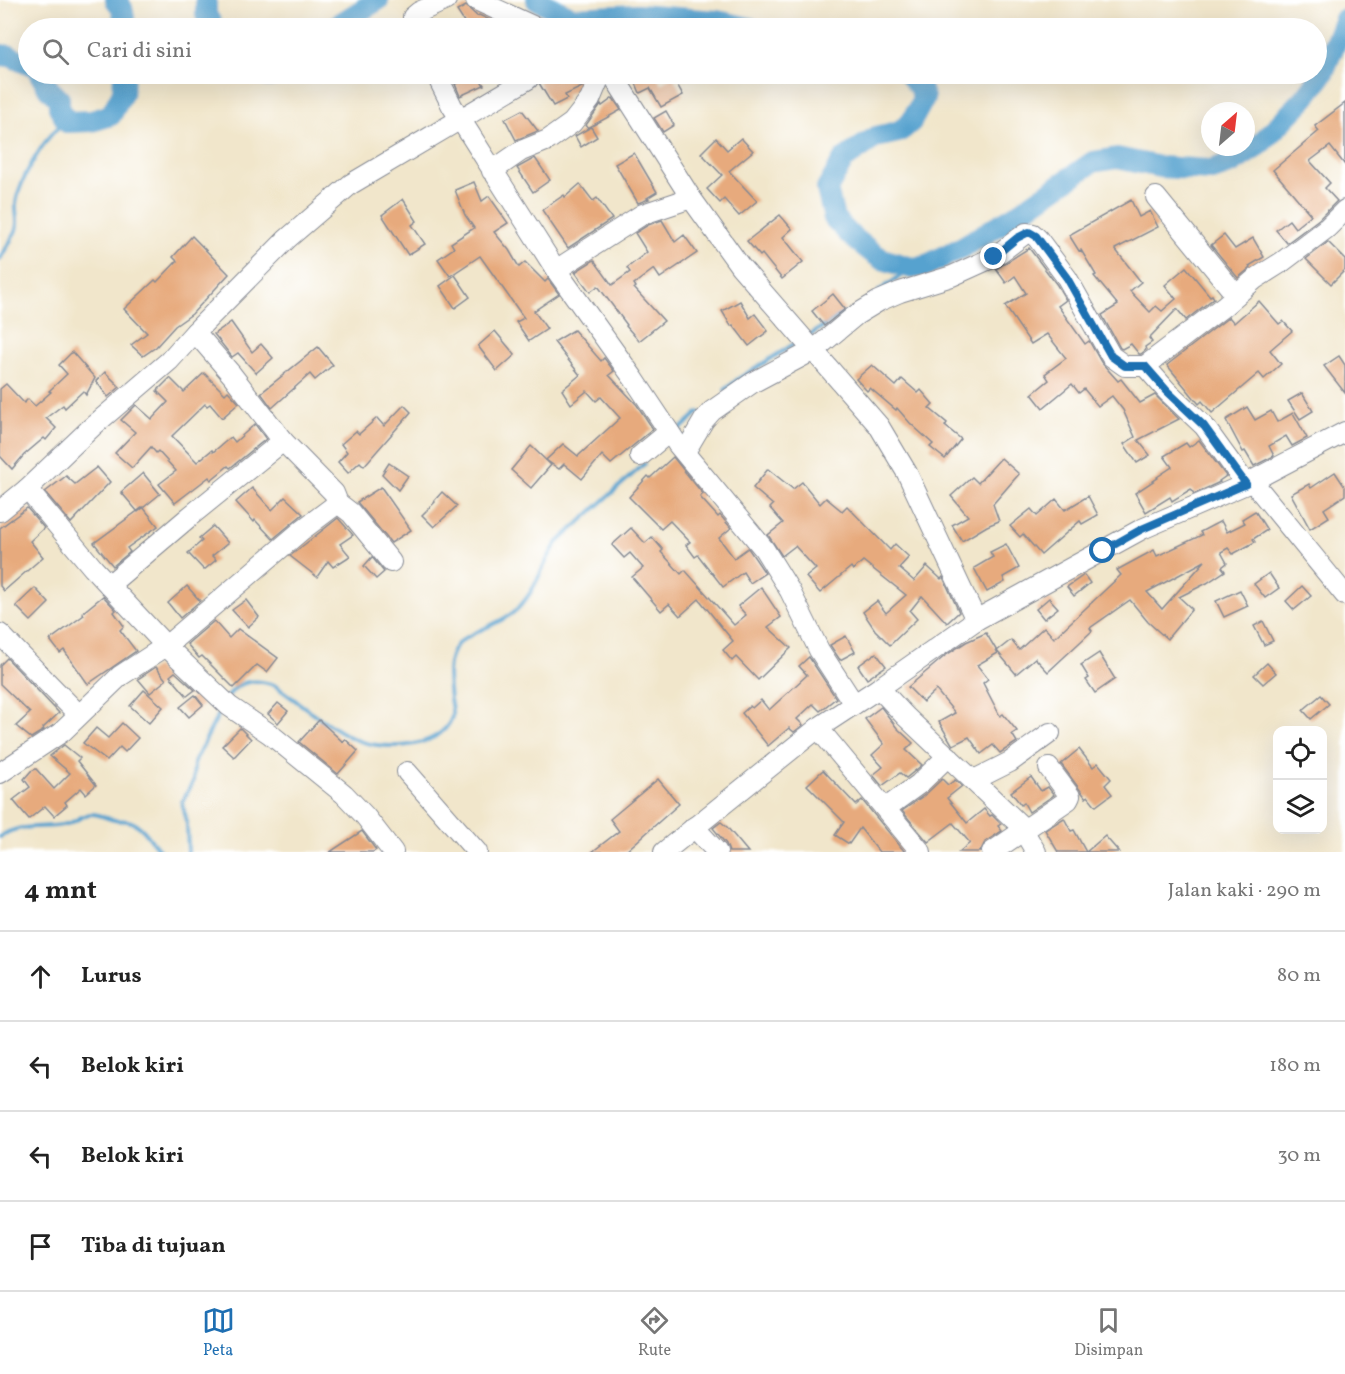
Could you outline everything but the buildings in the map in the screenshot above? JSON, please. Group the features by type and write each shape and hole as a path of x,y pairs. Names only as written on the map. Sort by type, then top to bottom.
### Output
{"street":[{"path":"413,18 418,12 446,0"},
{"path":"476,0 514,18"},
{"path":"441,84 492,171 556,270 676,441 764,549 790,591 819,650 854,704"},
{"path":"0,511 169,361 287,239 351,184 519,84"},
{"path":"492,171 521,151 548,140 572,123 590,100 597,84"},
{"path":"618,84 691,198 740,266 879,426 892,446 945,550 976,620"},
{"path":"1156,197 1236,296"},
{"path":"556,270 643,214 691,198"},
{"path":"640,456 676,441 705,420 712,411 806,342 879,301 952,276 994,257 1017,238 1029,232 1038,239 1067,278 1111,356 1125,366 1145,366 1236,296 1254,279 1282,262 1327,228 1345,210"},
{"path":"195,332 284,441 334,493 338,503 351,513 391,562"},
{"path":"1145,366 1167,391 1204,426 1345,595"},
{"path":"664,852 818,728 976,620 1142,529 1249,482 1345,432"},
{"path":"109,585 284,441"},
{"path":"27,489 109,585 166,646 229,706 270,734 344,794 365,816 393,852"},
{"path":"0,773 52,740 120,676 166,646 302,530 338,503"},
{"path":"0,634 79,715"},
{"path":"879,688 1023,830 1036,852"},
{"path":"818,728 921,852"},
{"path":"974,780 1010,762 1050,733"},
{"path":"886,808 919,784 948,756"},
{"path":"992,852 1069,798 1070,796 1049,768"},
{"path":"407,772 477,852"},
{"path":"694,827 717,852"}],"waterway":[{"path":"116,0 122,8 124,18"},
{"path":"206,0 208,18"},
{"path":"349,18 378,0"},
{"path":"537,0 573,18"},
{"path":"573,18 637,15 677,18"},
{"path":"1327,63 1345,19"},
{"path":"0,55 18,60"},
{"path":"46,84 59,99 59,107 67,122 92,121 111,115 123,92 123,84"},
{"path":"917,84 924,98 911,122 898,132 876,137 844,159 827,189 834,218 850,235 882,259 912,268 925,266 961,248 1016,215 1093,162 1117,158 1160,167 1212,170 1232,163 1258,146 1304,99 1315,84"},
{"path":"0,259 16,230 16,203 28,170 51,135 67,122"},
{"path":"879,291 912,268"},
{"path":"808,336 843,314"},
{"path":"725,390 738,379 799,341"},
{"path":"676,433 699,412"},
{"path":"227,698 236,687 242,684 254,681 267,683 274,685 321,719 361,742 375,745 406,745 435,737 452,717 448,672 450,658 456,646 467,637 515,611 534,587 558,542 644,464"},
{"path":"188,852 187,824 182,802 193,782 194,763 222,707"},
{"path":"0,837 16,829 58,826 73,822 88,814 95,814 134,823 143,830 161,852"}],"route":[{"path":"994,257 1029,232 1036,236 1067,278 1111,356 1125,366 1145,366 1210,433 1246,484 1142,529 1103,551"}]}
